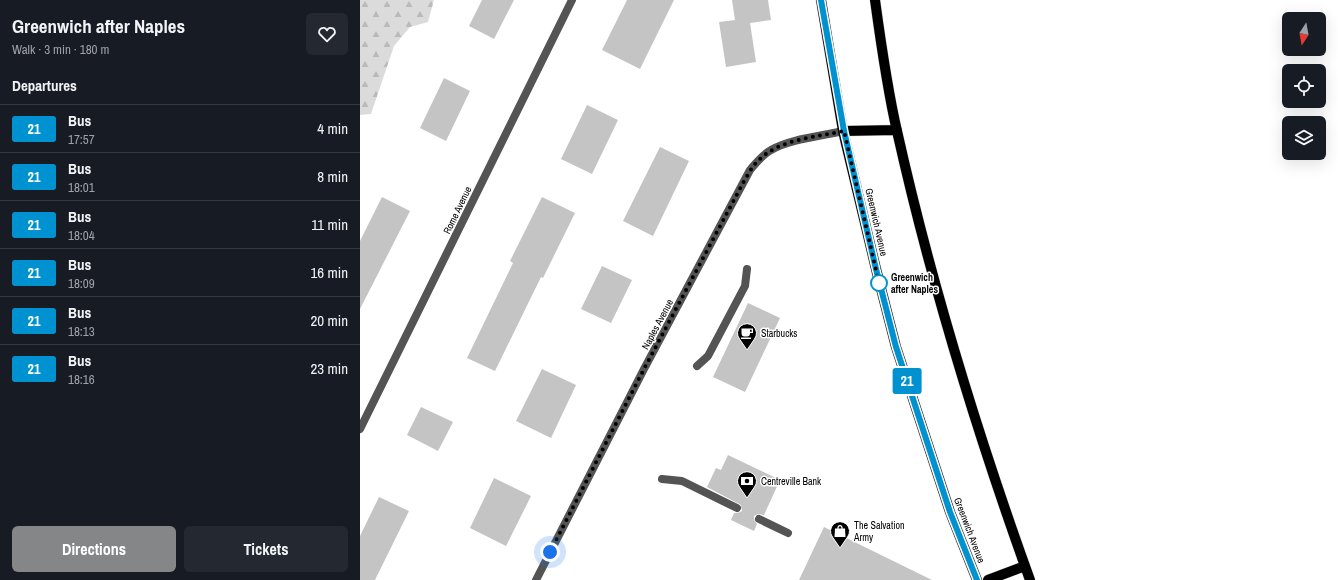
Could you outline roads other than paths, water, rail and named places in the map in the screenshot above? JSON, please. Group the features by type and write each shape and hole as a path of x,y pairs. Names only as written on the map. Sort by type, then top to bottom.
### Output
{"main road":[{"name":"Greenwich Avenue","path":"821,0 844,131 896,347 950,512 977,580"},
{"path":"875,0 884,64 897,130 932,274 954,349 1030,580"},
{"path":"844,131 897,130"},
{"path":"988,580 1025,566"}],"street":[{"name":"Rome Avenue","path":"360,429 572,0"},
{"name":"Naples Avenue","path":"536,580 644,369 750,170 759,159 770,150 783,144 844,131"},
{"path":"697,366 708,356 745,286 746,268"},
{"path":"662,479 682,481 736,508"},
{"path":"759,519 788,533"}],"place":[{"name":"Greenwich after Naples","path":"879,283"},
{"name":"Starbucks","path":"747,350"},
{"name":"Centreville Bank","path":"747,498"},
{"name":"The Salvation Army","path":"840,548"}]}
